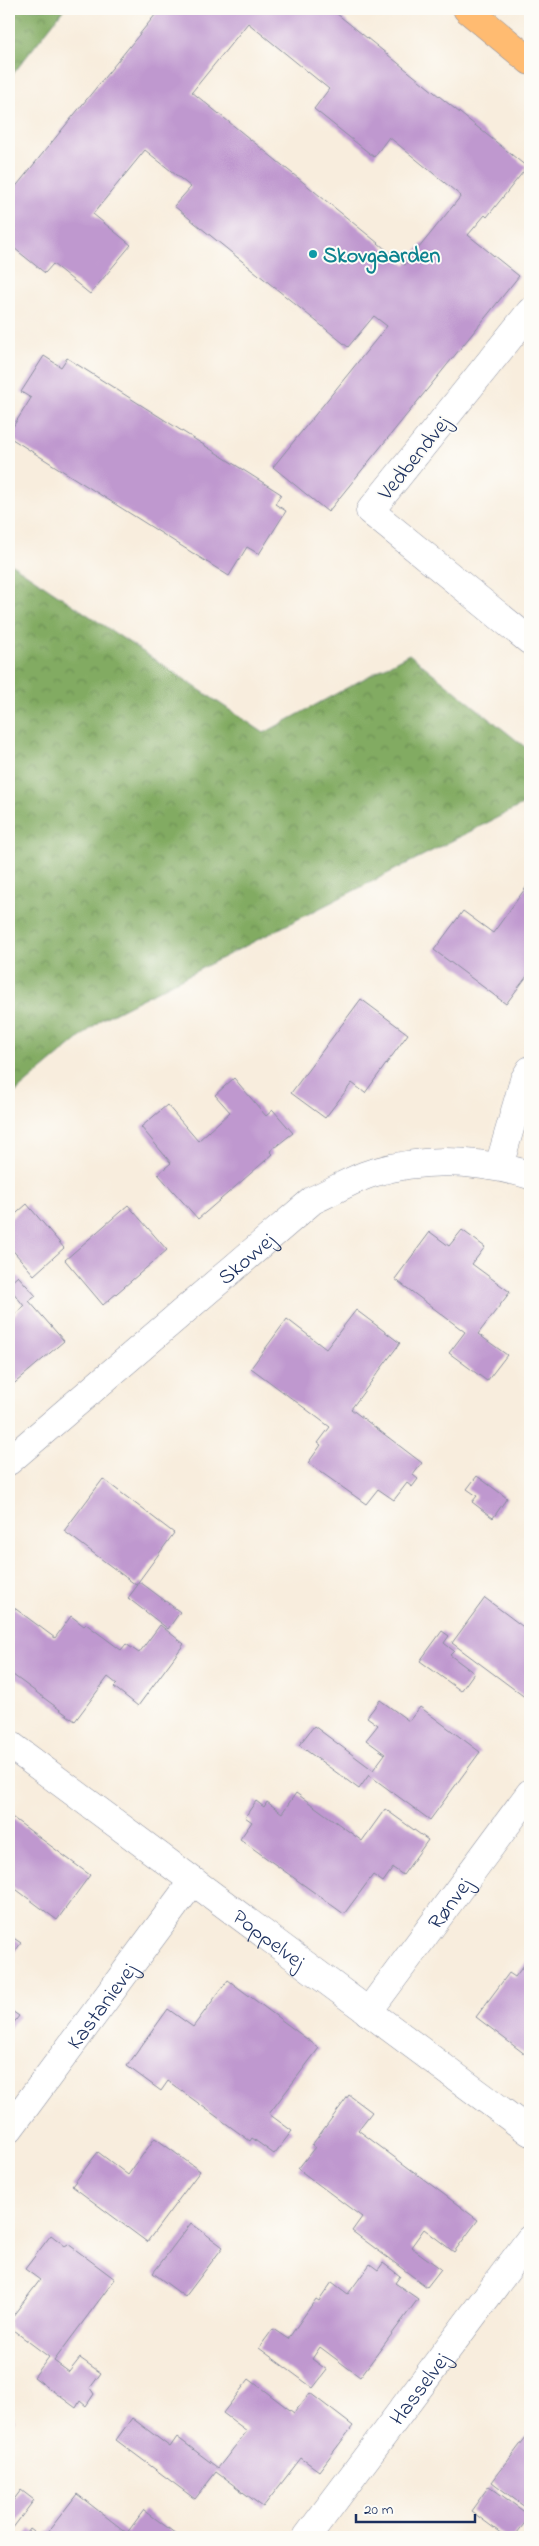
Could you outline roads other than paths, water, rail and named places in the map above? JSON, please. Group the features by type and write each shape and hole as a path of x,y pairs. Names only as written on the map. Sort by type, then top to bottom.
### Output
{"main road":[{"path":"467,9 530,61"}],"street":[{"name":"Vedbendvej","path":"530,312 370,511 530,641"},
{"path":"499,1166 524,1080 530,1070"},
{"name":"Skovvej","path":"9,1461 313,1200 372,1173 435,1161 499,1166 530,1175"},
{"name":"Poppelvej","path":"9,1744 530,2132"},
{"name":"Rønvej","path":"368,2012 530,1794"},
{"name":"Kastanievej","path":"9,2129 193,1881"},
{"name":"Hasselvej","path":"307,2537 530,2239"}],"place":[{"name":"Skovgaarden","path":"313,254"}]}
